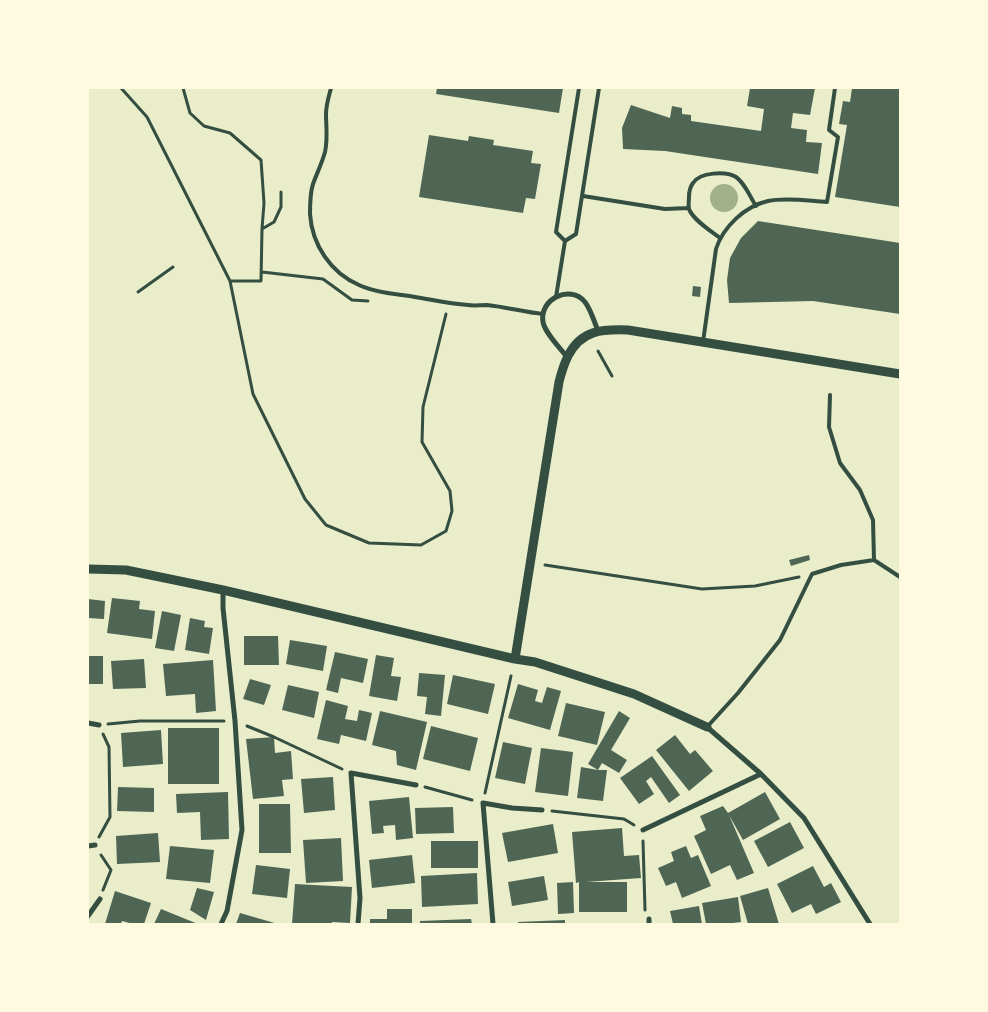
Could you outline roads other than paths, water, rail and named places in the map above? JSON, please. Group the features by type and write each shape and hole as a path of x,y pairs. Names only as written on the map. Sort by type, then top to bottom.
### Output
{"street":[{"path":"567,357 545,328 543,322 545,307 556,296 571,294 577,296 584,302 598,330"},
{"path":"515,659 558,382 567,357 572,348 581,340 598,330 628,330 900,374"},
{"path":"88,569 126,570 223,590 515,659 535,662 634,694 707,727 761,774 804,818 868,924"},
{"path":"221,924 227,911 242,830 235,721 223,608 223,590"},
{"path":"88,723 99,725"},
{"path":"358,924 360,898 351,773 416,785"},
{"path":"642,830 761,774"},
{"path":"493,924 483,803 512,808 542,810"},
{"path":"88,846 95,845"},
{"path":"88,916 100,899"}],"lane":[{"path":"331,88 327,104 325,151 313,185 310,216 314,237 322,253 334,269 360,286 373,290 469,306 485,305 543,314"},
{"path":"565,241 556,232 579,88"},
{"path":"556,296 565,241 576,234 599,88"},
{"path":"703,342 716,249 720,238 731,223 756,206 769,201 827,202 838,137 829,130 836,88"},
{"path":"720,238 699,221 689,208 690,188 698,177 720,173 735,176 756,206"},
{"path":"582,196 666,209 689,208"},
{"path":"830,395 828,427 840,463 860,490 873,520 874,560"},
{"path":"707,727 738,693 780,640 812,574 841,564 874,560 900,577"}]}
